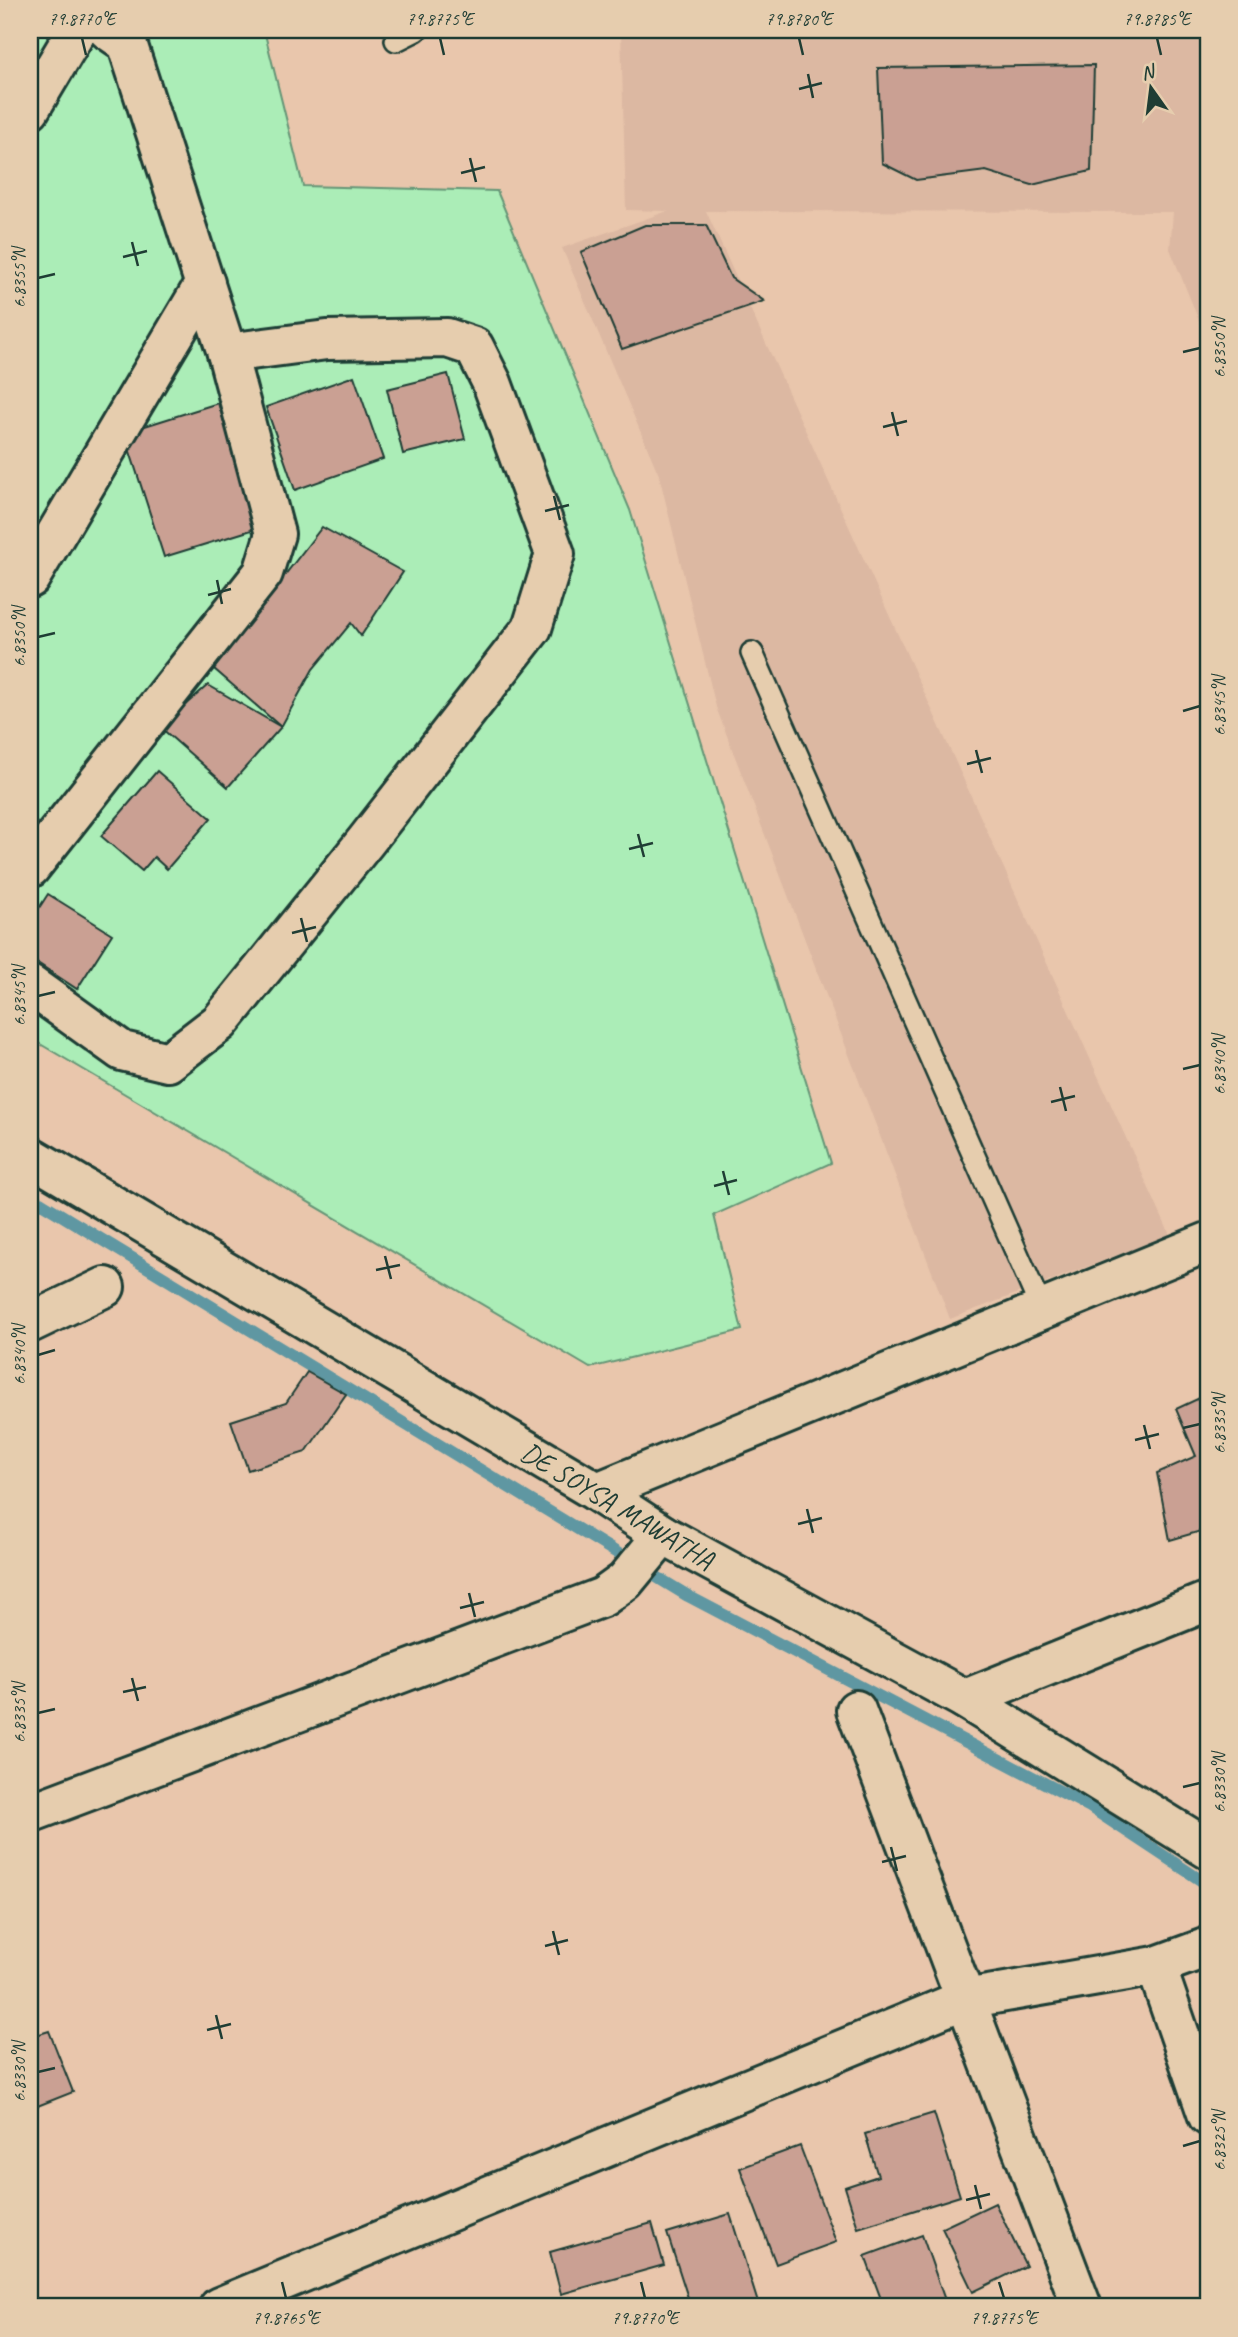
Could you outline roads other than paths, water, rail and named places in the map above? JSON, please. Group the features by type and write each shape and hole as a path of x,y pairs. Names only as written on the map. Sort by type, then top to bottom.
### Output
{"street":[{"path":"30,109 77,30"},
{"path":"30,868 263,573 275,534 228,353 127,43 107,30"},
{"path":"30,578 205,283"},
{"path":"30,985 122,1051 168,1062 220,1022 532,628 555,554 492,383 474,347 447,338 327,340 228,353"},
{"name":"DE SOYSA MAWATHA","path":"30,1156 597,1492 645,1557 965,1699 1208,1849"},
{"path":"597,1492 1208,1242"},
{"path":"30,1323 105,1287"},
{"path":"30,1813 603,1597 645,1557"},
{"path":"965,1699 1208,1601"},
{"path":"856,1710 1082,2307"},
{"path":"219,2307 965,1999 1156,1966 1208,1947"},
{"path":"1156,1966 1208,2116"}],"lane":[{"path":"396,40 416,30"},
{"path":"752,653 1042,1310"}],"waterway":[{"path":"30,1196 688,1596 1090,1807 1208,1885"}]}
